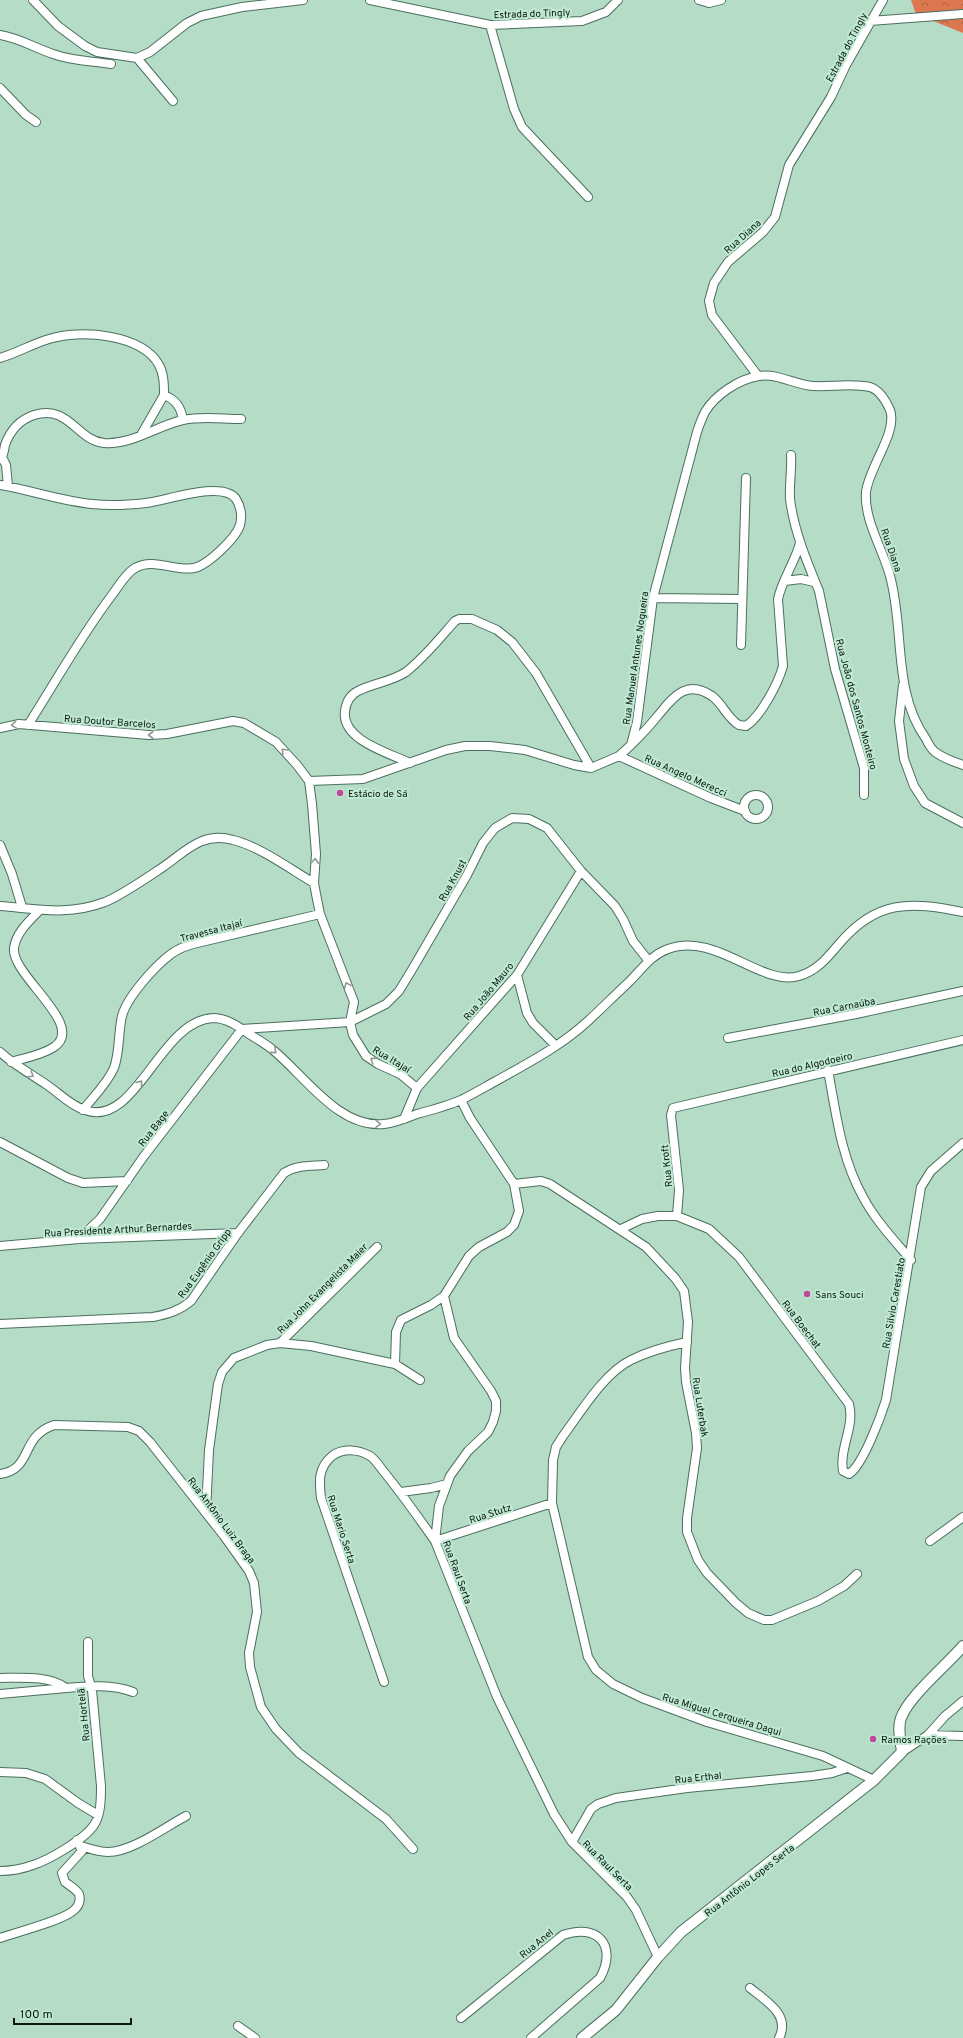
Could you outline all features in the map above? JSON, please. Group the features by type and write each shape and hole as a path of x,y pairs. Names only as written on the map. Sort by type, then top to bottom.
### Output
{"street":[{"path":"32,0 68,34 97,52 137,58 150,52 187,23 201,16 242,7 303,0"},
{"name":"Estrada do Tingly","path":"370,0 490,25 582,21 606,12 618,0"},
{"path":"699,0 709,3 720,0"},
{"name":"Estrada do Tingly","path":"790,165 832,97 846,65 883,0"},
{"path":"870,21 963,14"},
{"path":"490,25 514,109 522,127 538,146 588,197"},
{"path":"0,35 16,38 58,56 90,63 111,64"},
{"path":"90,63 97,52"},
{"path":"137,58 173,101"},
{"path":"0,88 26,115 36,122"},
{"name":"Rua Diana","path":"758,376 712,314 709,308 710,292 728,262 762,232 772,220 790,165"},
{"path":"0,358 49,339 80,335 109,337 139,346 148,351 161,370 164,395 141,435"},
{"name":"Rua Manuel Antunes Nogueira","path":"631,745 637,722 652,598 694,439 706,412 716,398 731,388 758,376 774,376 813,386"},
{"name":"Rua Diana","path":"813,386 848,385 870,387 881,395 891,412 891,424 888,436 870,478 866,492 866,506 890,576 903,684 915,720 934,751 963,765"},
{"path":"164,395 180,407 183,420"},
{"path":"28,725 95,618 127,574 135,567 144,564 194,568 204,564 236,534 240,525 240,508 232,495 221,491 148,503 119,505 91,504 4,486 6,465 1,458 11,433 23,420 36,414 47,413 62,416 84,434 102,443 119,442 183,420 241,419"},
{"name":"Rua João dos Santos Monteiro","path":"792,456 790,497 800,543 814,582 819,591 835,669 864,768 864,795"},
{"path":"741,645 746,478"},
{"path":"350,1022 354,1006 353,998 320,914 314,882 315,835 308,781 364,779 465,746 490,746 525,750 574,765 591,768 619,756 656,718 670,700 680,692 692,689 702,691 710,696 739,725 743,726 749,724 756,716 774,687 783,666 778,599 800,543"},
{"path":"784,584 801,579 814,582"},
{"path":"652,598 742,599"},
{"path":"410,763 358,738 348,727 345,720 346,705 352,695 359,691 390,681 406,671 455,622 466,618 497,630 512,642 536,673 591,768"},
{"path":"903,684 899,721 904,759 914,786 925,803 963,823"},
{"name":"Rua Doutor Barcelos","path":"0,728 19,724 149,735 167,734 232,720 244,722 276,742 308,781"},
{"name":"Rua Angelo Merecci","path":"619,756 711,798 745,811"},
{"name":"Rua Knust","path":"242,1029 350,1022 386,1004 399,991 467,875 483,843 495,828 512,818 529,819 547,828 581,871 615,906 633,941 648,960"},
{"path":"0,906 39,911 85,908 107,901 164,866 183,850 208,839 232,839 251,847 314,882"},
{"path":"0,845 12,874 22,908"},
{"name":"Rua João Mauro","path":"404,1119 417,1088 517,975 581,871"},
{"path":"0,1052 11,1062 83,1110 100,1112 118,1104 137,1088 173,1039 187,1027 205,1019 215,1018 227,1020 271,1048 330,1104 348,1116 370,1124 385,1124 460,1100 556,1046 575,1033 610,1000 648,960 664,950 680,944 692,945 717,951 786,978 799,977 814,970 825,961 862,920 879,911 892,907 906,906 936,907 963,911"},
{"path":"11,1062 44,1052 55,1046 62,1039 63,1030 60,1020 27,978 16,960 14,949 17,938 24,926 39,911"},
{"name":"Travessa Itajaí","path":"83,1110 110,1076 114,1066 122,1017 126,1004 136,990 170,954 193,944 320,914"},
{"path":"517,975 527,1013 533,1023 556,1046"},
{"name":"Rua Carnaúba","path":"728,1038 856,1014 963,990"},
{"name":"Rua Itajaí","path":"350,1022 359,1047 366,1056 378,1064 400,1074 417,1088"},
{"name":"Rua Bage","path":"79,1239 100,1219 144,1156 242,1029"},
{"name":"Rua do Algodoeiro","path":"671,1115 672,1109 676,1106 963,1040"},
{"path":"828,1070 842,1142 853,1177 862,1196 876,1218 911,1260"},
{"path":"395,1364 396,1332 401,1320 431,1305 444,1296 469,1256 479,1247 507,1232 518,1218 518,1203 514,1184 470,1118 460,1100"},
{"name":"Rua Kroft","path":"671,1115 679,1190 677,1216"},
{"path":"0,1142 68,1178 83,1183 127,1181"},
{"name":"Rua Silvio Carestiato","path":"849,1474 858,1462 878,1424 886,1400 911,1260 921,1187 931,1171 963,1143"},
{"name":"Rua Eugênio Gripp","path":"0,1324 153,1317 170,1314 182,1309 191,1301 238,1233 284,1173 300,1166 324,1165"},
{"name":"Rua Luterbak","path":"514,1184 541,1181 550,1184 622,1229 646,1247 681,1286 686,1301 686,1382 696,1433 697,1448 687,1518 687,1532 692,1549 704,1568 736,1603 748,1613 764,1620 772,1620 825,1598 844,1586 857,1574"},
{"path":"622,1229 642,1219 658,1216 677,1216"},
{"name":"Rua Boechat","path":"677,1216 708,1229 739,1257 846,1397 851,1410 851,1422 842,1464 843,1471 849,1474"},
{"name":"Rua Presidente Arthur Bernardes","path":"0,1246 79,1239 238,1233"},
{"name":"Rua John Evangelista Maier","path":"280,1343 377,1247"},
{"name":"Rua Raul Serta","path":"444,1296 454,1338 491,1391 496,1401 496,1411 488,1432 458,1464 447,1484 439,1506 435,1541 497,1697 554,1814 572,1842 627,1897 636,1910 658,1957"},
{"name":"Rua Miguel Cerqueira Daqui","path":"687,1342 659,1349 630,1360 616,1370 606,1380 563,1436 556,1448 553,1460 552,1503 588,1657 596,1670 613,1684 666,1708 823,1756 874,1780"},
{"name":"Rua John Evangelista Maier","path":"206,1512 209,1450 218,1384 222,1372 234,1358 267,1345 280,1343 312,1346 395,1364 420,1380"},
{"name":"Rua Antônio Luiz Braga","path":"0,1474 17,1468 32,1440 44,1428 54,1425 128,1427 139,1432 150,1442 242,1560 254,1583 257,1612 250,1653 250,1667 261,1707 276,1729 299,1753 386,1819 412,1849"},
{"name":"Rua Mario Serta","path":"384,1682 321,1498 320,1472 324,1465 337,1452 348,1450 359,1451 371,1456 400,1492 435,1541"},
{"path":"400,1492 431,1488 447,1484"},
{"name":"Rua Stutz","path":"435,1541 552,1503"},
{"path":"930,1541 963,1517"},
{"name":"Rua Hortelã","path":"88,1642 88,1676 91,1687 101,1786 98,1815"},
{"path":"902,1752 900,1725 905,1711 925,1685 963,1646"},
{"path":"0,1678 44,1680 58,1683 66,1688"},
{"path":"0,1694 91,1687 125,1689 133,1692"},
{"name":"Rua Antônio Lopes Serta","path":"582,2038 616,2010 658,1957 682,1932 874,1780 902,1752 928,1735 945,1716 963,1701"},
{"path":"928,1735 963,1736"},
{"name":"Rua Erthal","path":"572,1842 591,1809 598,1804 616,1798 687,1788 812,1776 832,1773 847,1768"},
{"path":"0,1772 26,1773 45,1779 78,1803 98,1815 91,1829 79,1843 35,1865 21,1869 0,1871"},
{"path":"79,1843 101,1852 122,1850 186,1816"},
{"path":"0,1938 64,1916 77,1907 79,1896 75,1889 65,1882 62,1873 80,1853 79,1843"},
{"name":"Rua Anel","path":"461,2018 555,1939 572,1932 590,1932 601,1939 606,1947 606,1968 600,1978 531,2038"},
{"path":"750,1988 778,2012 782,2024 779,2038"},
{"path":"238,2026 256,2038"}],"green space":[{"path":"911,0 963,0 963,33 916,14"}],"place":[{"name":"Estácio de Sá","path":"340,793"},
{"name":"Sans Souci","path":"807,1294"},
{"name":"Ramos Rações","path":"873,1739"}]}
